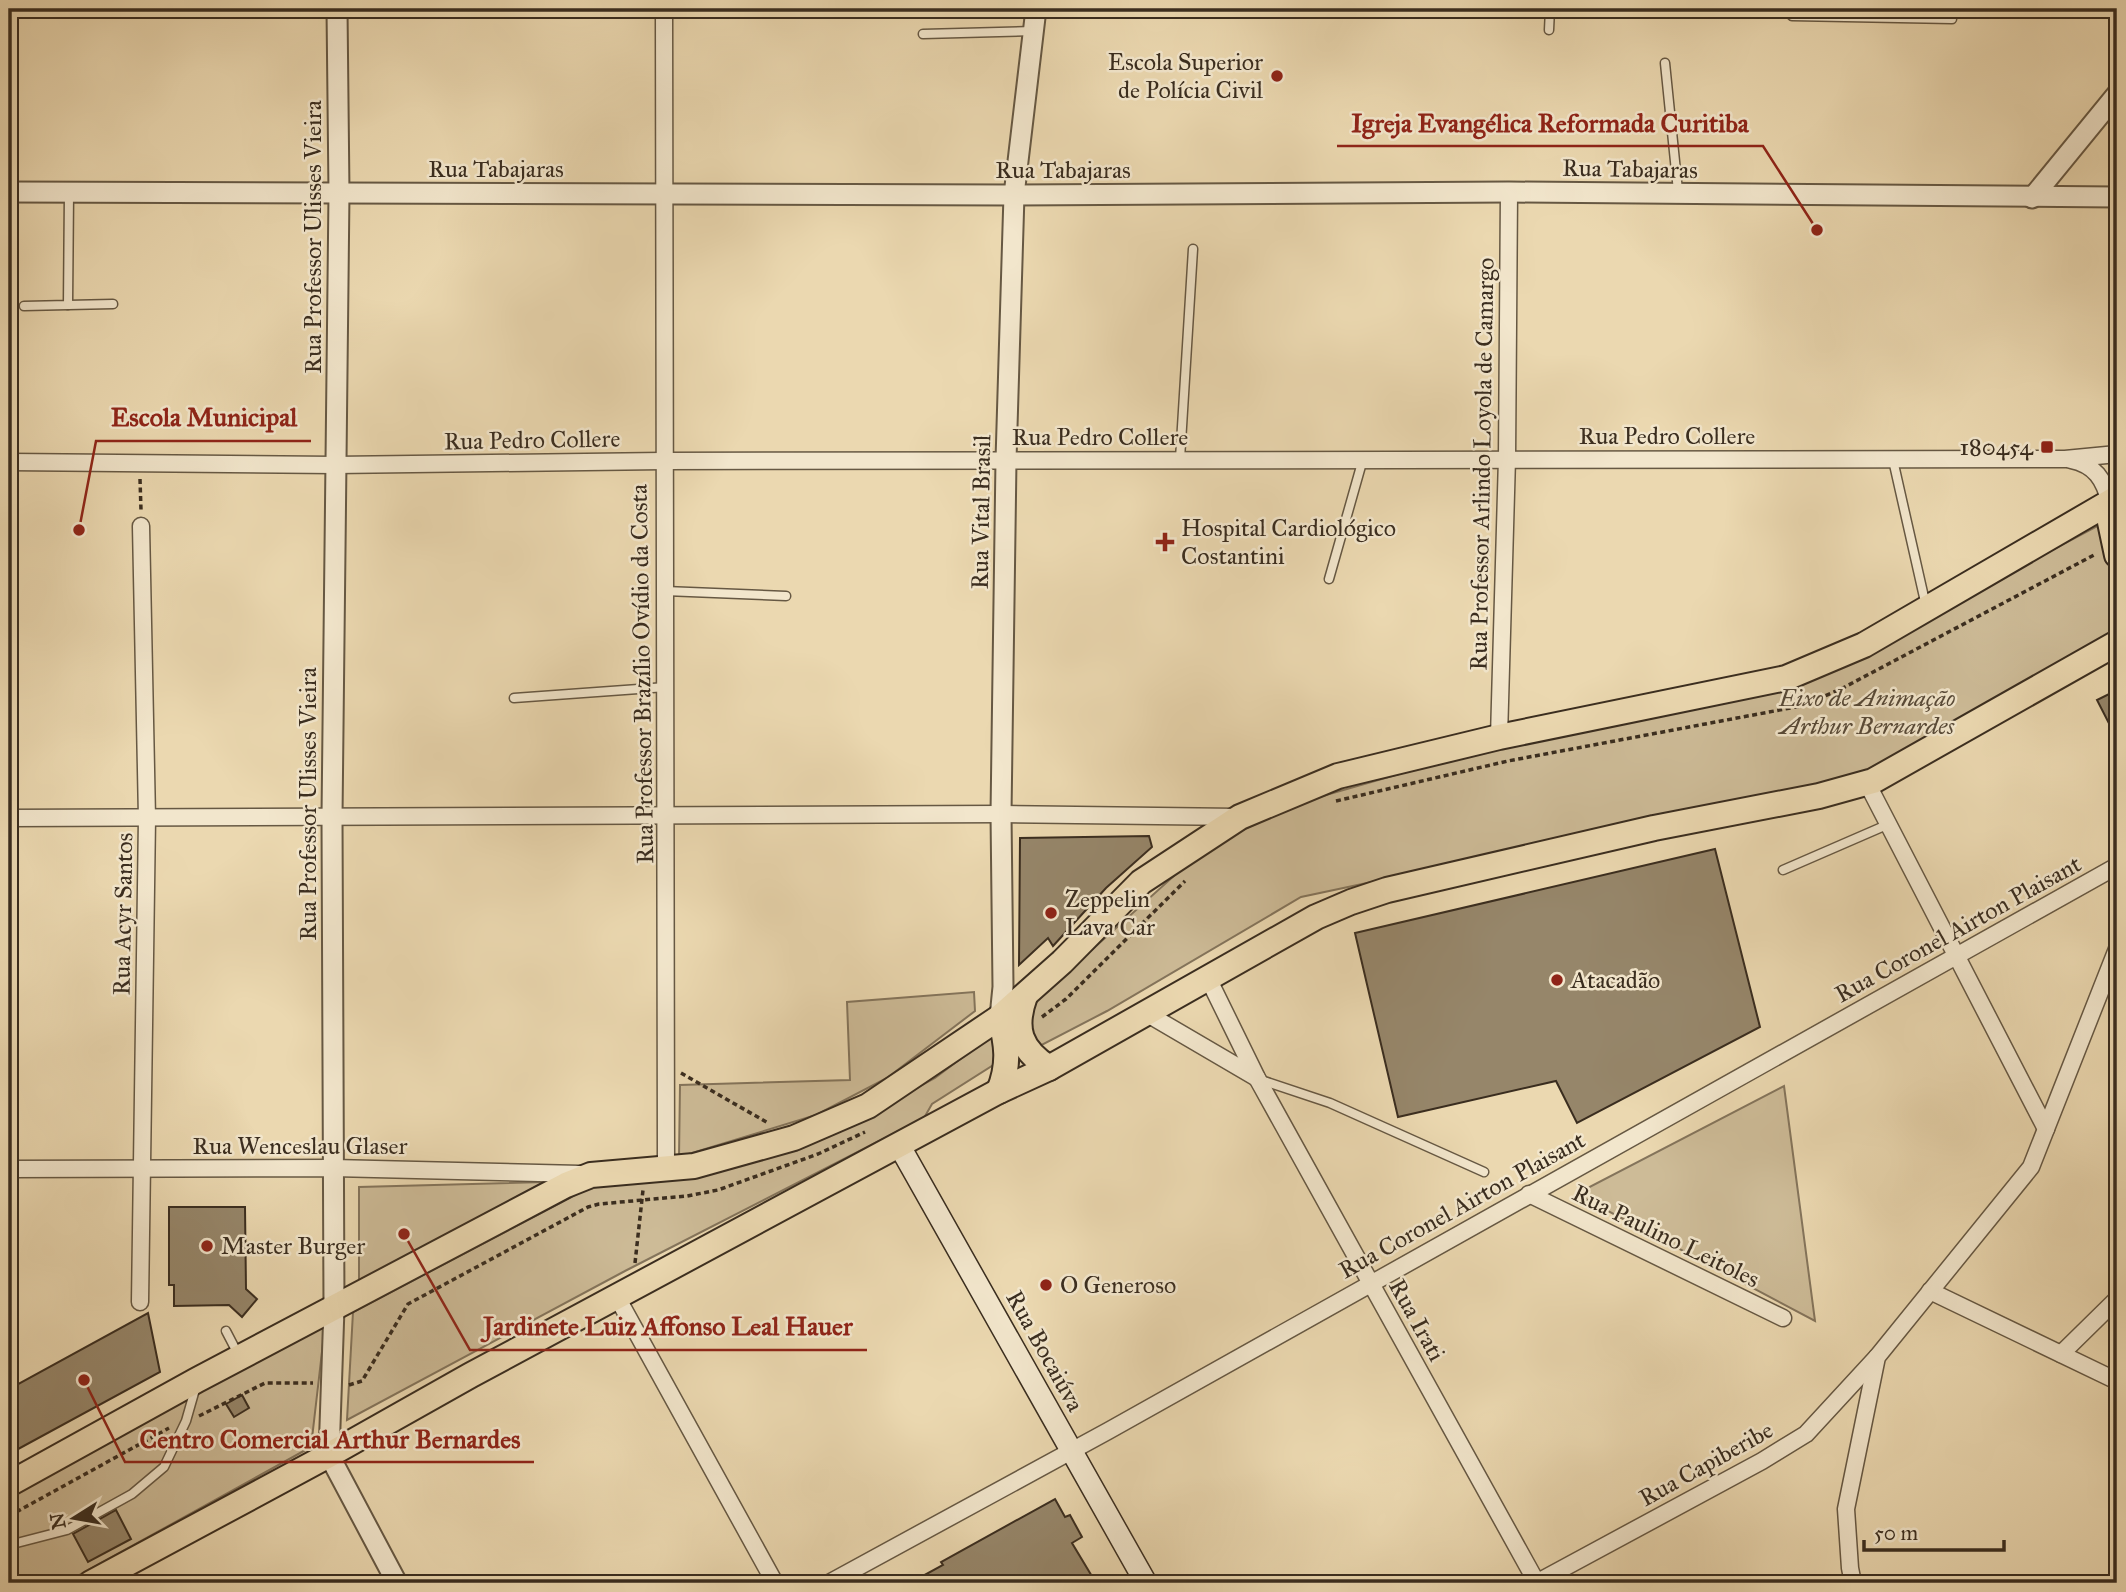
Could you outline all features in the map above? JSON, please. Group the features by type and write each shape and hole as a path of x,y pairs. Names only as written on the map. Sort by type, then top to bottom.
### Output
{"main road":[{"path":"2106,555 2113,500"},
{"path":"9,1484 197,1380 566,1185 591,1175 694,1166 794,1138 868,1106 1000,1017 1062,962 1141,882 1240,817 1338,776 1499,737 1770,683 1852,651 2113,500"},
{"path":"91,1583 999,1091 1049,1068 1316,917 1387,890 1654,828 1819,796 1867,783 2117,643"},
{"path":"1025,996 1019,1013 1020,1032 1025,1046 1035,1059 1049,1068"},
{"path":"999,1091 1008,1058 1000,1017"},
{"name":"Rua Bocaiúva","path":"899,1145 1146,1583"}],"street":[{"name":"Rua Professor Ulisses Vieira","path":"337,9 339,193 331,817 334,1308 329,1455 397,1583"},
{"name":"Rua Professor Brazílio Ovídio da Costa","path":"656,1170 667,1065 663,461 664,9"},
{"name":"Rua Vital Brasil","path":"1000,1017 1003,987 1001,814 1006,460 1014,195 1037,9"},
{"path":"2032,198 2117,94"},
{"name":"Rua Tabajaras","path":"9,192 1014,195 1509,192 2117,197"},
{"name":"Rua Professor Arlindo Loyola de Camargo","path":"1499,737 1507,458 1509,192"},
{"name":"Rua Pedro Collere","path":"9,462 335,465 1180,459 1893,460 2065,459 2117,454"},
{"name":"Rua Pedro Collere","path":"2065,459 2082,462 2096,471 2113,500"},
{"name":"Rua Acyr Santos","path":"140,1302 147,818 141,526"},
{"path":"1867,783 2046,1129"},
{"path":"9,818 1001,814 1240,817"},
{"name":"Rua Coronel Airton Plaisant","path":"829,1583 1071,1451 2117,866"},
{"name":"Rua Capiberibe","path":"1537,1583 1762,1461 1806,1434 1877,1357 2031,1167 2117,949"},
{"name":"Rua Irati","path":"1208,978 1257,1078 1537,1583"},
{"path":"1146,1013 1257,1078"},
{"name":"Rua Wenceslau Glaser","path":"9,1169 333,1168 591,1175"},
{"name":"Rua Paulino Leitoles","path":"1529,1194 1783,1318"},
{"path":"1930,1291 2117,1381"},
{"path":"624,1293 775,1583"},
{"path":"2061,1354 2117,1299"},
{"path":"1853,1583 1846,1509 1877,1357"}],"lane":[{"path":"1549,30 1550,9"},
{"path":"1787,9 1792,16 1952,19"},
{"path":"923,34 1033,31"},
{"path":"1665,63 1678,194"},
{"path":"68,305 69,192"},
{"path":"1180,459 1193,249"},
{"path":"24,306 113,304"},
{"path":"1329,579 1363,459"},
{"path":"1893,460 1927,609"},
{"path":"665,591 786,596"},
{"path":"514,698 666,687"},
{"path":"1783,870 1889,824"},
{"path":"1257,1078 1331,1103 1484,1172"},
{"path":"226,1331 240,1358"},
{"path":"9,1545 67,1530 132,1494 164,1467 186,1421 197,1380"}],"path":[{"path":"140,463 141,526"},
{"path":"1325,804 1508,761 1801,706 1841,689 2106,555"},
{"path":"1032,1024 1066,999 1188,878"},
{"path":"667,1065 818,1154 837,1179"},
{"path":"352,1385 362,1381 408,1304 587,1207 718,1190 818,1154 868,1130"},
{"path":"624,1293 642,1200 656,1170"},
{"path":"204,1414 265,1383 314,1383"},
{"path":"9,1517 167,1429"}],"green space":[{"name":"Eixo de Animação Arthur Bernardes","path":"2101,524 2109,564 2117,576 2117,629 1877,768 1825,786 1301,897 1107,1011 1032,1050 1025,1010 1206,847 1305,801 1518,740 1805,682"},
{"path":"974,992 975,1011 887,1078 816,1115 679,1157 680,1085 850,1080 847,1002"},
{"path":"991,1036 998,1062 932,1104 924,1118 625,1271 347,1420 353,1312 596,1184 836,1132 935,1078"},
{"path":"1784,1086 1815,1321 1576,1194"},
{"path":"545,1182 359,1281 359,1187"},
{"path":"326,1317 311,1447 65,1583 9,1583 9,1490"}],"building":[{"path":"2117,690 2117,739 2097,700"},
{"name":"Zeppelin Lava Car","path":"1149,836 1152,847 1106,888 1053,946 1048,938 1019,965 1020,838"},
{"name":"Atacadão","path":"1715,849 1760,1027 1577,1123 1556,1081 1398,1117 1355,933"},
{"name":"Master Burger","path":"169,1207 245,1207 246,1289 257,1299 242,1317 229,1305 174,1306 174,1285 169,1285"},
{"path":"148,1313 160,1372 9,1454 9,1389"},
{"path":"242,1395 249,1408 234,1417 226,1404"},
{"path":"1055,1499 1065,1517 1070,1515 1082,1537 1072,1543 1096,1583 910,1583 943,1565 941,1562"},
{"path":"116,1510 131,1539 88,1562 73,1534"}],"place":[{"name":"Escola Superior de Polícia Civil","path":"1277,76"},
{"name":"Igreja Evangélica Reformada Curitiba","path":"1817,230"},
{"name":"180454","path":"2047,447"},
{"name":"Escola Municipal","path":"79,530"},
{"name":"Hospital Cardiológico Costantini","path":"1165,542"},
{"name":"Zeppelin Lava Car","path":"1051,913"},
{"name":"Atacadão","path":"1557,980"},
{"name":"Jardinete Luiz Affonso Leal Hauer","path":"404,1234"},
{"name":"Master Burger","path":"207,1246"},
{"name":"O Generoso","path":"1046,1285"},
{"name":"Centro Comercial Arthur Bernardes","path":"84,1380"}]}
